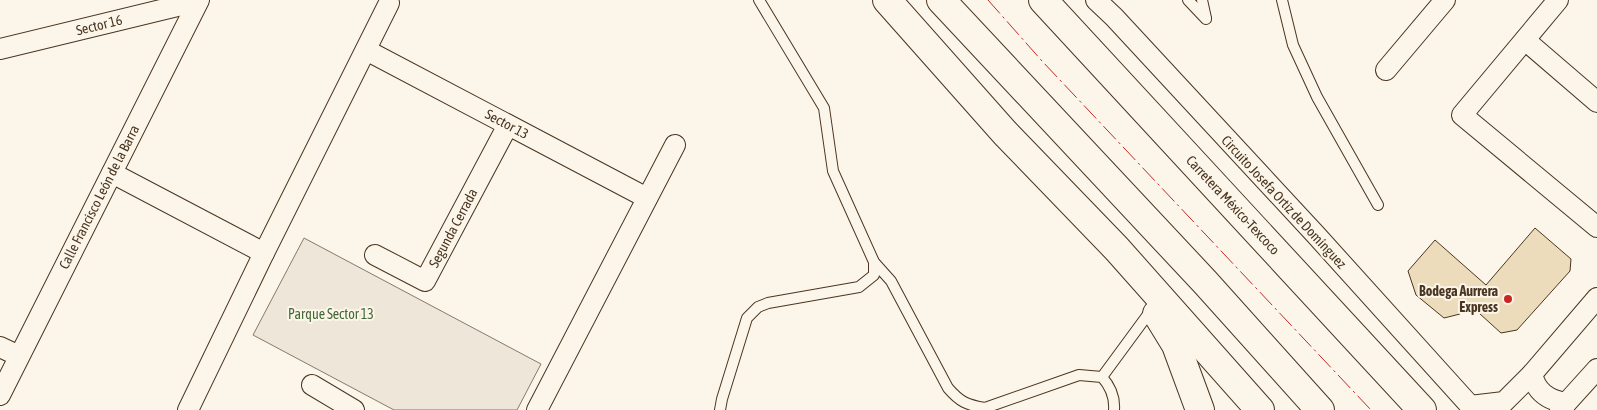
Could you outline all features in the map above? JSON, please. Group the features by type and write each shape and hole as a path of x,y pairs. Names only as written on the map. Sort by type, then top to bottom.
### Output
{"main road":[{"path":"887,0 1005,133 1117,249 1260,410"},
{"path":"941,0 1204,282 1320,410"},
{"name":"Carretera México-Texcoco","path":"1042,0 1422,410"},
{"path":"1117,249 1176,345 1200,410"}],"street":[{"name":"Circuito Josefa Ortiz de Domínguez","path":"1096,0 1114,17 1316,236 1472,408 1504,402 1532,374 1596,302"},
{"path":"1386,70 1444,0"},
{"path":"1558,0 1462,115 1597,227"},
{"name":"Sector 16","path":"0,49 199,1"},
{"name":"Calle Francisco León de la Barra","path":"0,395 199,1"},
{"path":"188,410 389,3"},
{"path":"1524,40 1597,102"},
{"name":"Sector 13","path":"366,50 647,198"},
{"name":"Segunda Cerrada","path":"375,255 425,281 508,125"},
{"path":"537,410 675,145"},
{"path":"112,172 264,253"},
{"path":"0,346 20,356"},
{"path":"1532,374 1534,384 1563,407 1597,369"},
{"path":"312,385 354,410"}],"lane":[{"path":"759,0 824,108 833,171 874,262 891,281 948,388 959,400 972,406 985,408 1079,375 1102,377 1111,386 1115,404 1114,410"},
{"path":"1188,0 1206,19 1202,0"},
{"path":"1282,0 1293,46 1317,97 1378,205"},
{"path":"720,410 747,318 758,307 768,303 860,287 874,274 874,262"},
{"path":"1102,377 1153,308"}],"green space":[{"name":"Parque Sector 13","path":"304,238 541,364 517,410 394,410 253,335"}],"building":[{"path":"1535,228 1571,259 1570,271 1517,330 1501,333 1469,304 1460,314 1444,318 1416,295 1408,271 1435,240 1486,285"}],"power":[{"path":"988,0 1042,61 1371,410"}],"place":[{"name":"Bodega Aurrera Express","path":"1508,299"}]}
